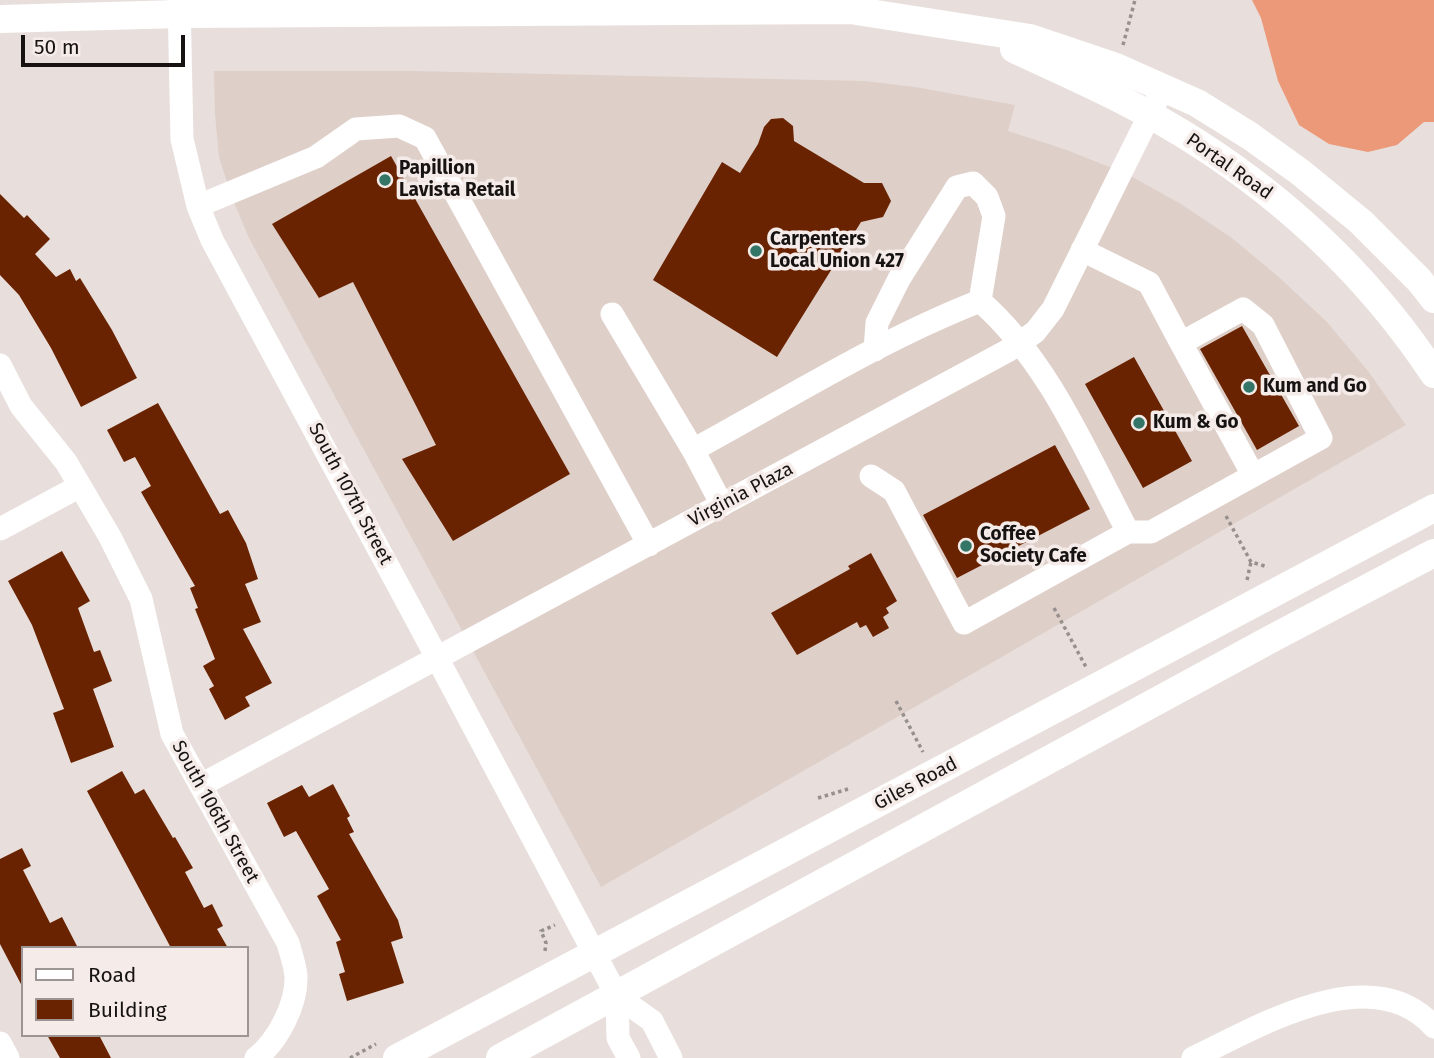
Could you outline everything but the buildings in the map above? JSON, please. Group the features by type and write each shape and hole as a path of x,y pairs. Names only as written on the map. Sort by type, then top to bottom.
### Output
{"main road":[{"name":"Portal Road","path":"0,19 179,7 850,10 1030,38 1116,67 1197,103 1250,136 1300,172 1361,222 1419,279 1434,299"},
{"name":"Portal Road","path":"970,29 1084,80 1198,143 1256,183 1302,222 1378,298 1434,374"},
{"name":"Giles Road","path":"397,1058 1434,508"},
{"path":"500,1058 1235,658 1434,553"}],"street":[{"name":"South 107th Street","path":"179,7 183,139 198,206 212,240 617,996"},
{"name":"Virginia Plaza","path":"201,785 649,545 1035,332 1053,309 1163,88"},
{"path":"198,206 316,157 356,129 399,126 425,138 649,545"},
{"path":"875,350 877,323 899,279 957,187 973,183 987,197 994,216 980,301"},
{"path":"1082,250 1149,283 1253,475"},
{"path":"980,301 1020,342 1058,402 1128,532"},
{"path":"693,450 875,350 946,314 980,301"},
{"path":"871,476 894,491 964,623 1128,532 1151,532 1321,438 1264,324 1244,309 1181,343"},
{"path":"612,314 693,450 722,505"},
{"name":"South 106th Street","path":"0,365 21,406 66,462 80,485 141,599 172,734 288,943 296,976 293,1000 280,1031 256,1058"},
{"path":"0,528 80,485"},
{"path":"617,996 618,1038 629,1058"},
{"path":"617,996 652,1021 671,1058"},
{"path":"1193,1058 1294,1011 1355,996 1386,1000 1413,1009 1434,1027"},
{"path":"0,1043 8,1058"}],"path":[{"path":"1116,67 1135,0"},
{"path":"1224,511 1251,562 1245,584"},
{"path":"1251,562 1275,568"},
{"path":"1054,608 1087,669"},
{"path":"895,701 924,755"}],"shaded area":[{"path":"1252,0 1434,0 1434,122 1424,122 1397,145 1368,152 1329,144 1299,125 1278,81 1261,18"},
{"path":"214,71 413,71 865,81 1015,105 1008,131 1067,150 1127,174 1181,204 1232,238 1327,322 1368,371 1406,425 601,887 249,238 219,157"}],"place":[{"name":"Papillion Lavista Retail","path":"385,180"},
{"name":"Carpenters Local Union 427","path":"756,251"},
{"name":"Kum and Go","path":"1249,387"},
{"name":"Kum & Go","path":"1139,423"},
{"name":"Coffee Society Cafe","path":"966,546"}]}
